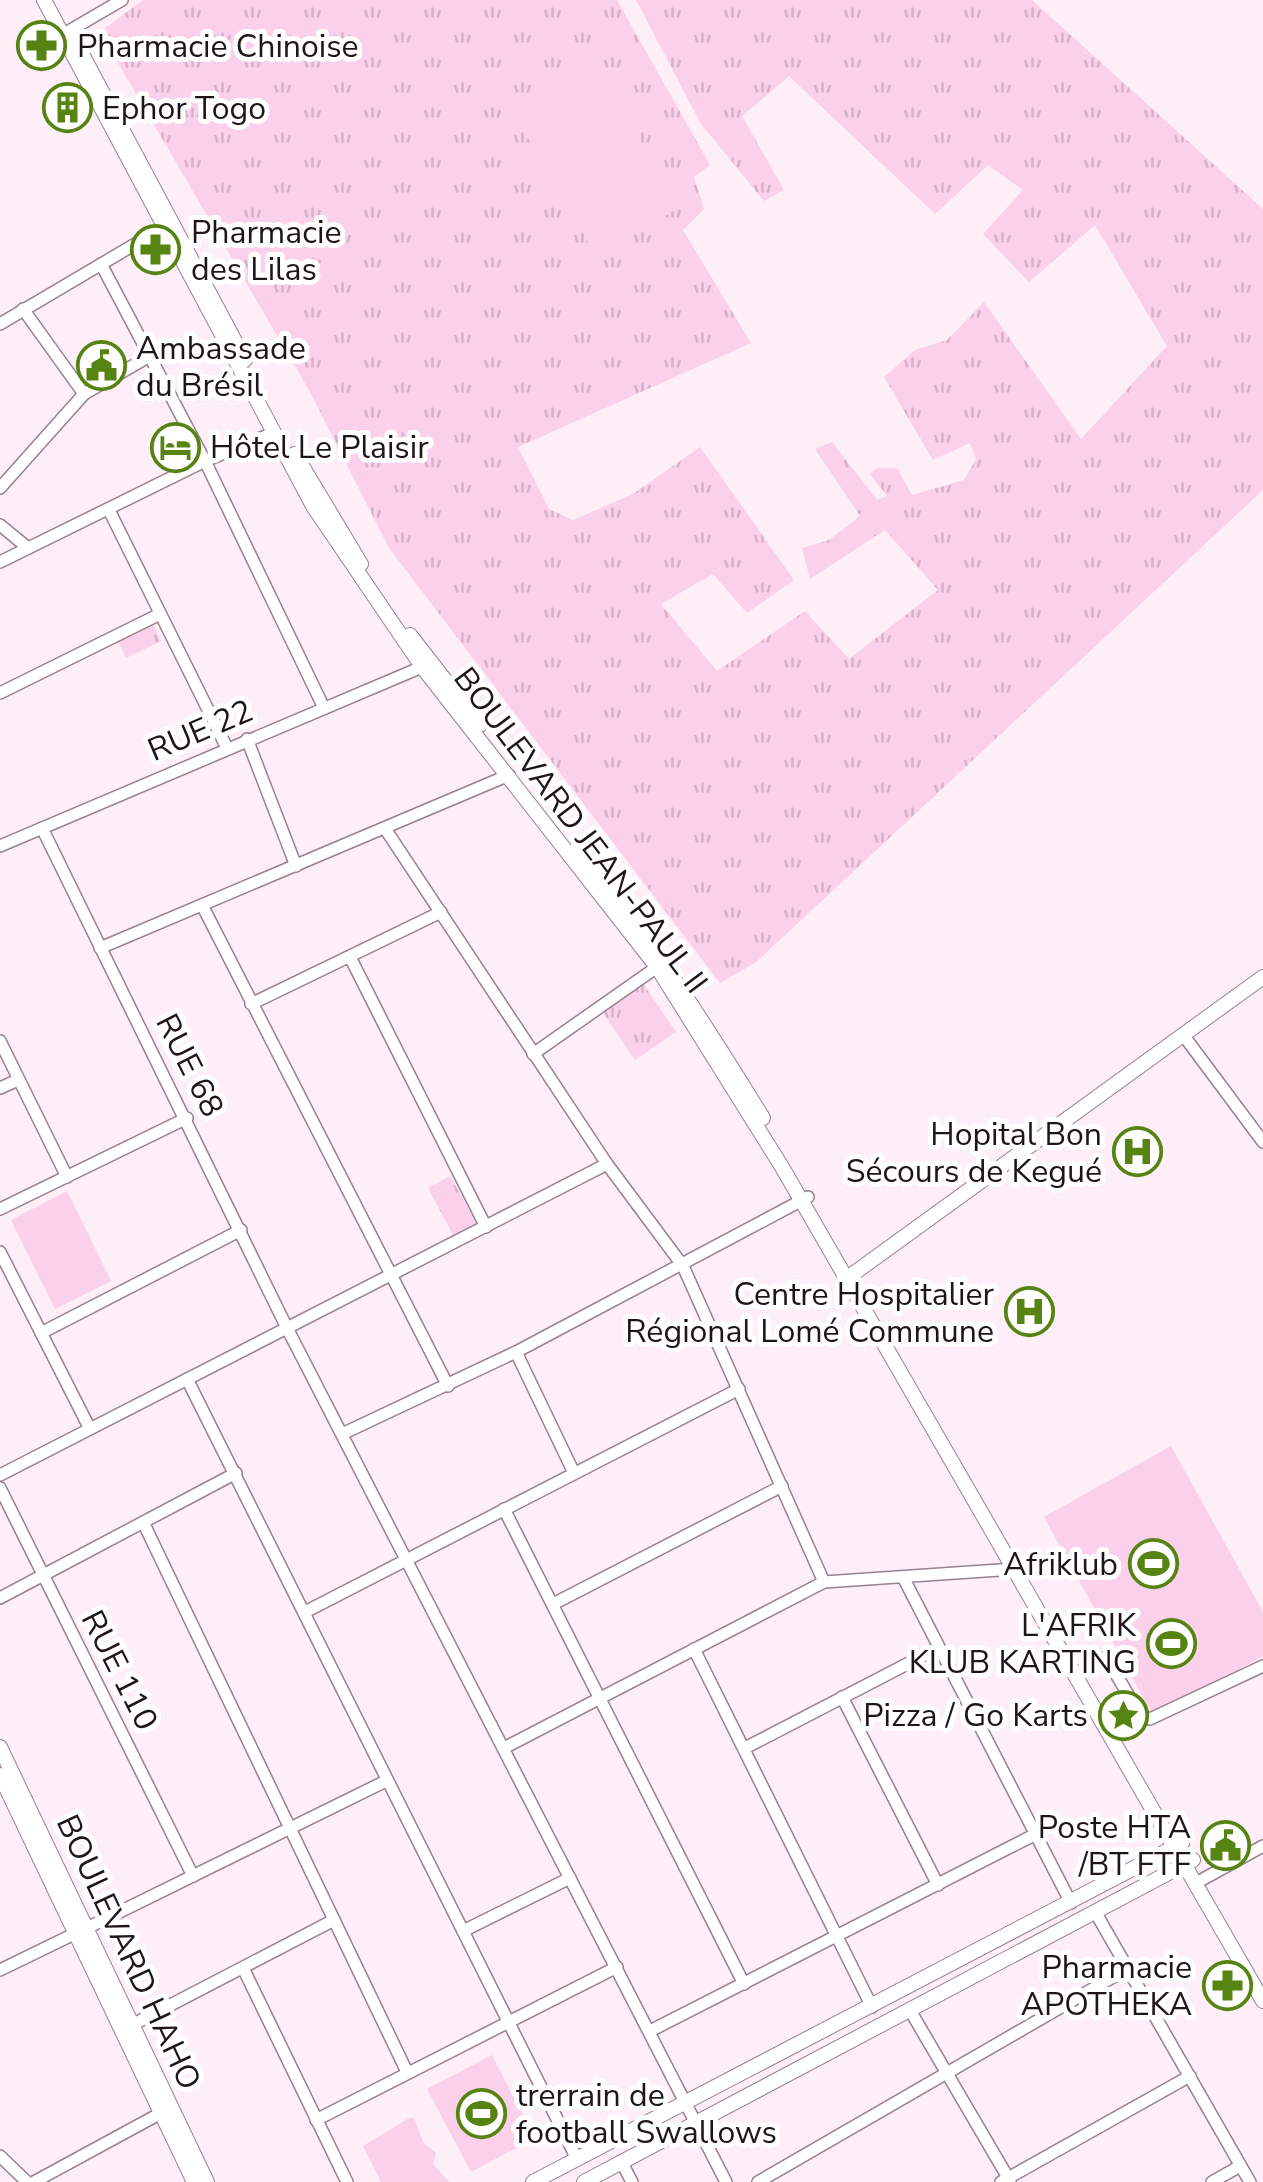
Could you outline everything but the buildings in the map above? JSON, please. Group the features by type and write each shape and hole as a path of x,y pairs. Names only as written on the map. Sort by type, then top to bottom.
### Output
{"main road":[{"name":"BOULEVARD JEAN-PAUL II","path":"44,0 272,433 356,575 634,918 694,1004 1014,1569 1263,1984"},
{"name":"BOULEVARD JEAN-PAUL II","path":"53,0 286,438 361,564 427,665 657,968 805,1199"},
{"path":"848,1276 1263,977"},
{"name":"BOULEVARD JEAN-PAUL II","path":"848,1276 1082,1670 1179,1846"},
{"name":"BOULEVARD HAHO","path":"0,1747 194,2182"},
{"name":"BOULEVARD HAHO","path":"0,1774 132,2024 207,2182"},
{"path":"534,2182 1179,1846"},
{"path":"584,2182 1190,1864"},
{"name":"BOULEVARD JEAN-PAUL II","path":"1200,1880 1263,2001"}],"street":[{"path":"70,31 122,0"},
{"path":"1,320 164,226"},
{"path":"100,264 205,460 324,708"},
{"path":"24,309 84,394"},
{"path":"0,488 84,394 148,357"},
{"path":"0,562 205,460 272,433"},
{"path":"108,510 227,748"},
{"path":"0,525 28,548"},
{"path":"0,693 158,615"},
{"name":"RUE 22","path":"0,846 427,665"},
{"path":"247,739 296,866"},
{"path":"100,948 510,776"},
{"name":"RUE 68","path":"42,828 287,1328 726,2182"},
{"path":"386,830 606,1164 682,1266 824,1582"},
{"path":"202,905 448,1386"},
{"path":"251,1004 442,912"},
{"path":"350,957 486,1227"},
{"path":"532,1054 657,968"},
{"path":"1184,1036 1263,1142"},
{"path":"0,1042 67,1177"},
{"path":"0,1088 18,1080"},
{"path":"0,1209 187,1118"},
{"path":"0,1475 606,1164"},
{"path":"342,1434 516,1352 805,1199"},
{"path":"42,1333 241,1230"},
{"path":"0,1252 89,1427"},
{"path":"516,1352 574,1473"},
{"path":"187,1378 578,2159"},
{"path":"305,1612 739,1390"},
{"path":"0,1598 236,1473"},
{"path":"555,1603 782,1486"},
{"name":"RUE 110","path":"0,1488 193,1876"},
{"path":"504,1508 744,1984"},
{"path":"144,1524 407,2072"},
{"path":"504,1748 824,1582 904,1580 1014,1569"},
{"path":"904,1580 1070,1904"},
{"path":"745,1748 938,1648"},
{"path":"694,1649 872,2008"},
{"path":"1082,1670 1106,1656 1140,1715 1150,1719 1263,1666"},
{"path":"842,1697 938,1885"},
{"path":"0,1970 386,1781"},
{"path":"650,2032 1036,1834"},
{"path":"1200,1880 1263,1846"},
{"path":"463,1931 570,1878"},
{"path":"1097,1915 1250,2182"},
{"path":"132,2024 334,1920"},
{"path":"316,2120 617,1967"},
{"path":"243,1968 347,2182"},
{"path":"758,2182 1127,1969"},
{"path":"911,2012 1007,2181 1190,2076"},
{"path":"0,2156 30,2182 161,2114"},
{"path":"622,2162 632,2182"},
{"path":"1212,2182 1240,2166"}],"green space":[{"path":"143,0 617,0 710,165 694,177 704,209 683,230 751,343 518,447 549,509 573,520 633,494 700,447 794,580 747,613 713,574 661,604 717,671 805,611 849,659 938,590 885,530 810,579 802,548 829,540 860,516 815,449 832,442 877,500 887,496 870,474 877,468 897,468 912,495 964,480 976,459 970,443 933,460 884,377 915,350 947,340 984,302 1081,439 1167,346 1095,225 1029,282 983,234 1023,190 988,165 935,214 789,76 742,116 784,190 764,201 701,124 636,0 1032,0 1263,209 1263,490 755,963 720,983 389,548 310,392 100,32"},
{"path":"594,62 678,208 596,256 512,110"},
{"path":"153,624 161,641 126,658 118,641"},
{"path":"642,982 676,1032 635,1060 601,1010"},
{"path":"450,1176 476,1222 453,1235 428,1188"},
{"path":"67,1191 111,1281 55,1309 11,1220"},
{"name":"Afriklub","path":"1171,1446 1263,1612 1263,1656 1154,1717 1044,1517"},
{"name":"trerrain de football Swallows","path":"492,2055 535,2138 471,2172 427,2089"},
{"path":"414,2118 423,2142 436,2153 433,2164 449,2182 381,2182 363,2146"}],"place":[{"name":"Pharmacie Chinoise","path":"42,46"},
{"name":"Ephor Togo","path":"67,108"},
{"name":"Pharmacie des Lilas","path":"156,250"},
{"name":"Ambassade du Brésil","path":"101,366"},
{"name":"Hôtel Le Plaisir","path":"175,447"},
{"name":"Hopital Bon Sécours de Kegué","path":"1137,1152"},
{"name":"Centre Hospitalier Régional Lomé Commune","path":"1029,1312"},
{"name":"Afriklub","path":"1153,1564"},
{"name":"L'AFRIK KLUB KARTING","path":"1171,1643"},
{"name":"Pizza / Go Karts","path":"1123,1715"},
{"name":"Poste HTA /BT FTF","path":"1226,1845"},
{"name":"Pharmacie APOTHEKA","path":"1227,1985"},
{"name":"trerrain de football Swallows","path":"481,2113"}]}
